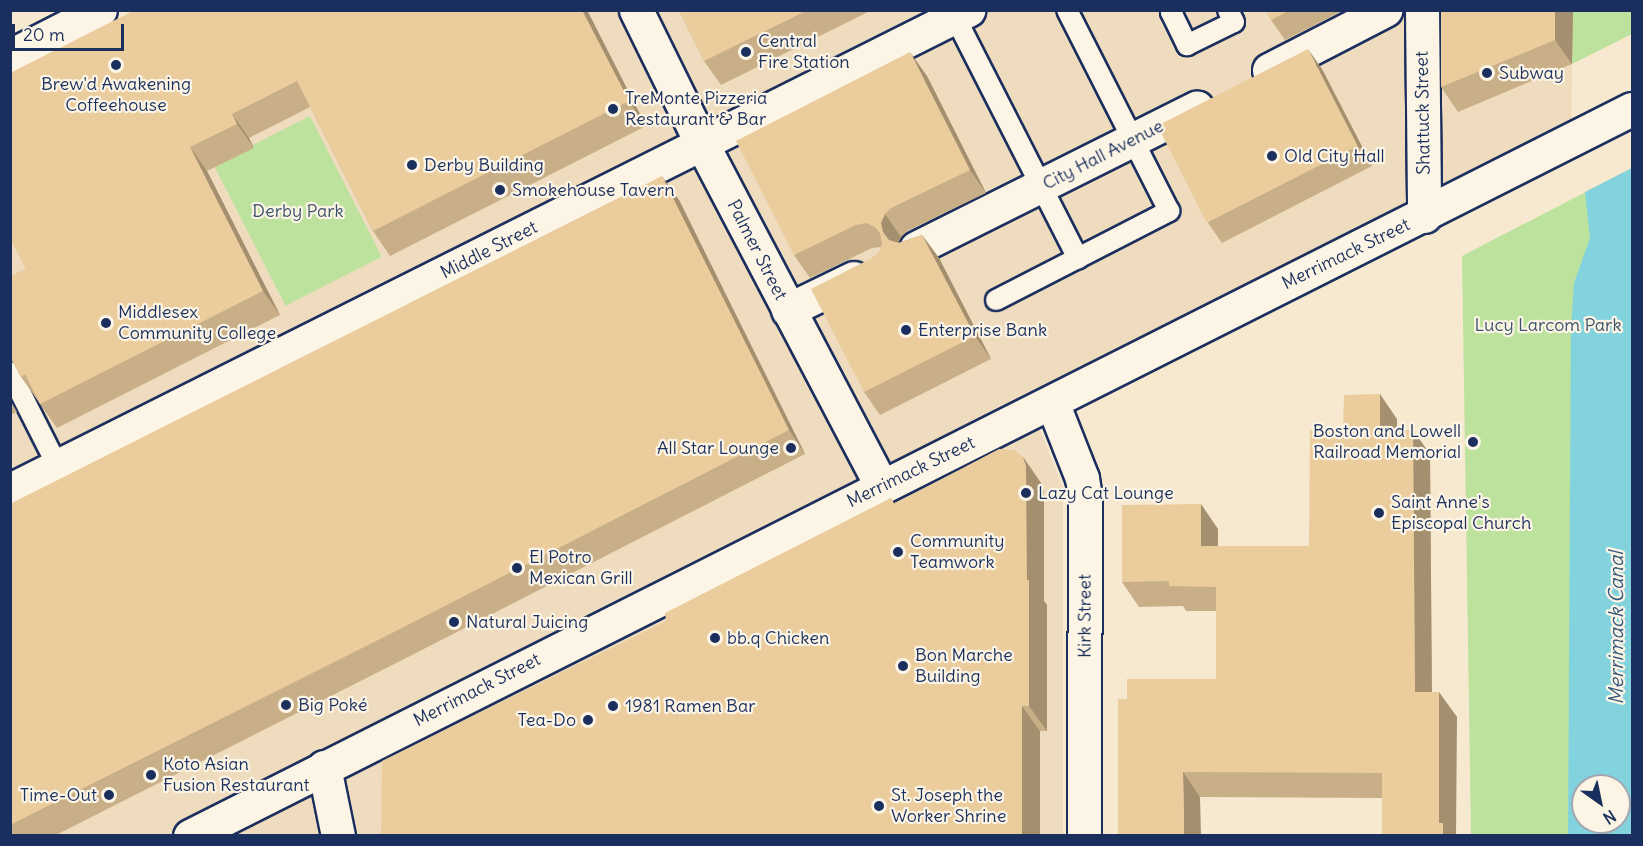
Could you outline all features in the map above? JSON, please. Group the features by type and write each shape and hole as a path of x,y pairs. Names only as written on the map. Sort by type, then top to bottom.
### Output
{"street":[{"path":"10,56 100,10"},
{"name":"Palmer Street","path":"636,10 702,144 882,487"},
{"name":"City Hall Avenue","path":"916,248 1041,187 1385,10"},
{"name":"Shattuck Street","path":"1422,10 1424,216"},
{"name":"Middle Street","path":"10,490 961,14"},
{"name":"Merrimack Street","path":"190,836 1424,216 1501,173 1632,109"},
{"path":"788,310 880,265"},
{"name":"Kirk Street","path":"1052,402 1082,478 1085,496 1084,836"},
{"path":"324,767 338,836"}],"lane":[{"path":"996,300 1169,211 1067,10"},
{"path":"1173,10 1171,12 1187,45 1234,22 1228,10"},
{"path":"961,14 1041,187 1078,258"},
{"path":"10,372 58,467"}],"shaded area":[{"path":"161,11 1573,11 1571,134 1031,407 1063,488 1063,835 11,835 11,87"}],"green space":[{"path":"1573,11 1632,11 1632,34 1572,64"},
{"name":"Derby Park","path":"310,116 382,257 286,306 214,165"},
{"name":"Lucy Larcom Park","path":"1632,168 1632,835 1471,835 1462,256"}],"water":[{"name":"Merrimack Canal","path":"1632,168 1632,835 1568,835 1571,329 1574,283 1590,238 1585,192"}],"building":[{"path":"135,10 582,10 629,101 373,231 297,81 232,114 237,124 190,147 263,291 40,404 25,374 21,377 10,356 10,277 26,269 10,239 10,73"},
{"path":"679,10 808,10 704,61"},
{"path":"1266,10 1290,10 1271,20"},
{"path":"1441,10 1555,10 1555,40 1441,87"},
{"name":"Old City Hall","path":"1308,49 1357,146 1207,223 1157,126"},
{"path":"910,52 970,170 891,208 881,223 883,232 889,240 899,243 922,235 975,336 864,392 811,289 879,253 882,244 880,233 875,227 866,223 856,225 794,255 736,141"},
{"path":"662,176 789,430 10,825 10,504"},
{"path":"1380,394 1380,430 1413,430 1415,692 1439,692 1439,823 1443,823 1443,836 1382,836 1382,773 1183,772 1184,836 1118,836 1118,699 1127,699 1127,679 1216,679 1216,587 1169,586 1169,581 1122,582 1122,505 1201,504 1201,546 1309,546 1310,430 1343,430 1344,395"},
{"path":"999,449 1014,450 1023,457 1026,466 1029,706 1022,706 1022,836 381,836 382,761 666,621 665,613 891,498 894,504"}],"place":[{"name":"Central Fire Station","path":"746,52"},
{"name":"Brew'd Awakening Coffeehouse","path":"116,65"},
{"name":"Subway","path":"1487,73"},
{"name":"TreMonte Pizzeria Restaurant & Bar","path":"613,109"},
{"name":"Old City Hall","path":"1272,156"},
{"name":"Derby Building","path":"412,165"},
{"name":"Smokehouse Tavern","path":"500,190"},
{"name":"Middlesex Community College","path":"106,323"},
{"name":"Enterprise Bank","path":"906,330"},
{"name":"Boston and Lowell Railroad Memorial","path":"1473,442"},
{"name":"All Star Lounge","path":"791,448"},
{"name":"Lazy Cat Lounge","path":"1026,493"},
{"name":"Saint Anne's Episcopal Church","path":"1379,513"},
{"name":"Community Teamwork","path":"898,552"},
{"name":"El Potro Mexican Grill","path":"517,568"},
{"name":"Natural Juicing","path":"454,622"},
{"name":"bb.q Chicken","path":"715,638"},
{"name":"Bon Marche Building","path":"903,666"},
{"name":"Big Poké","path":"286,705"},
{"name":"1981 Ramen Bar","path":"613,706"},
{"name":"Tea-Do","path":"588,720"},
{"name":"Koto Asian Fusion Restaurant","path":"151,775"},
{"name":"Time-Out","path":"109,795"},
{"name":"St. Joseph the Worker Shrine","path":"879,806"}]}
